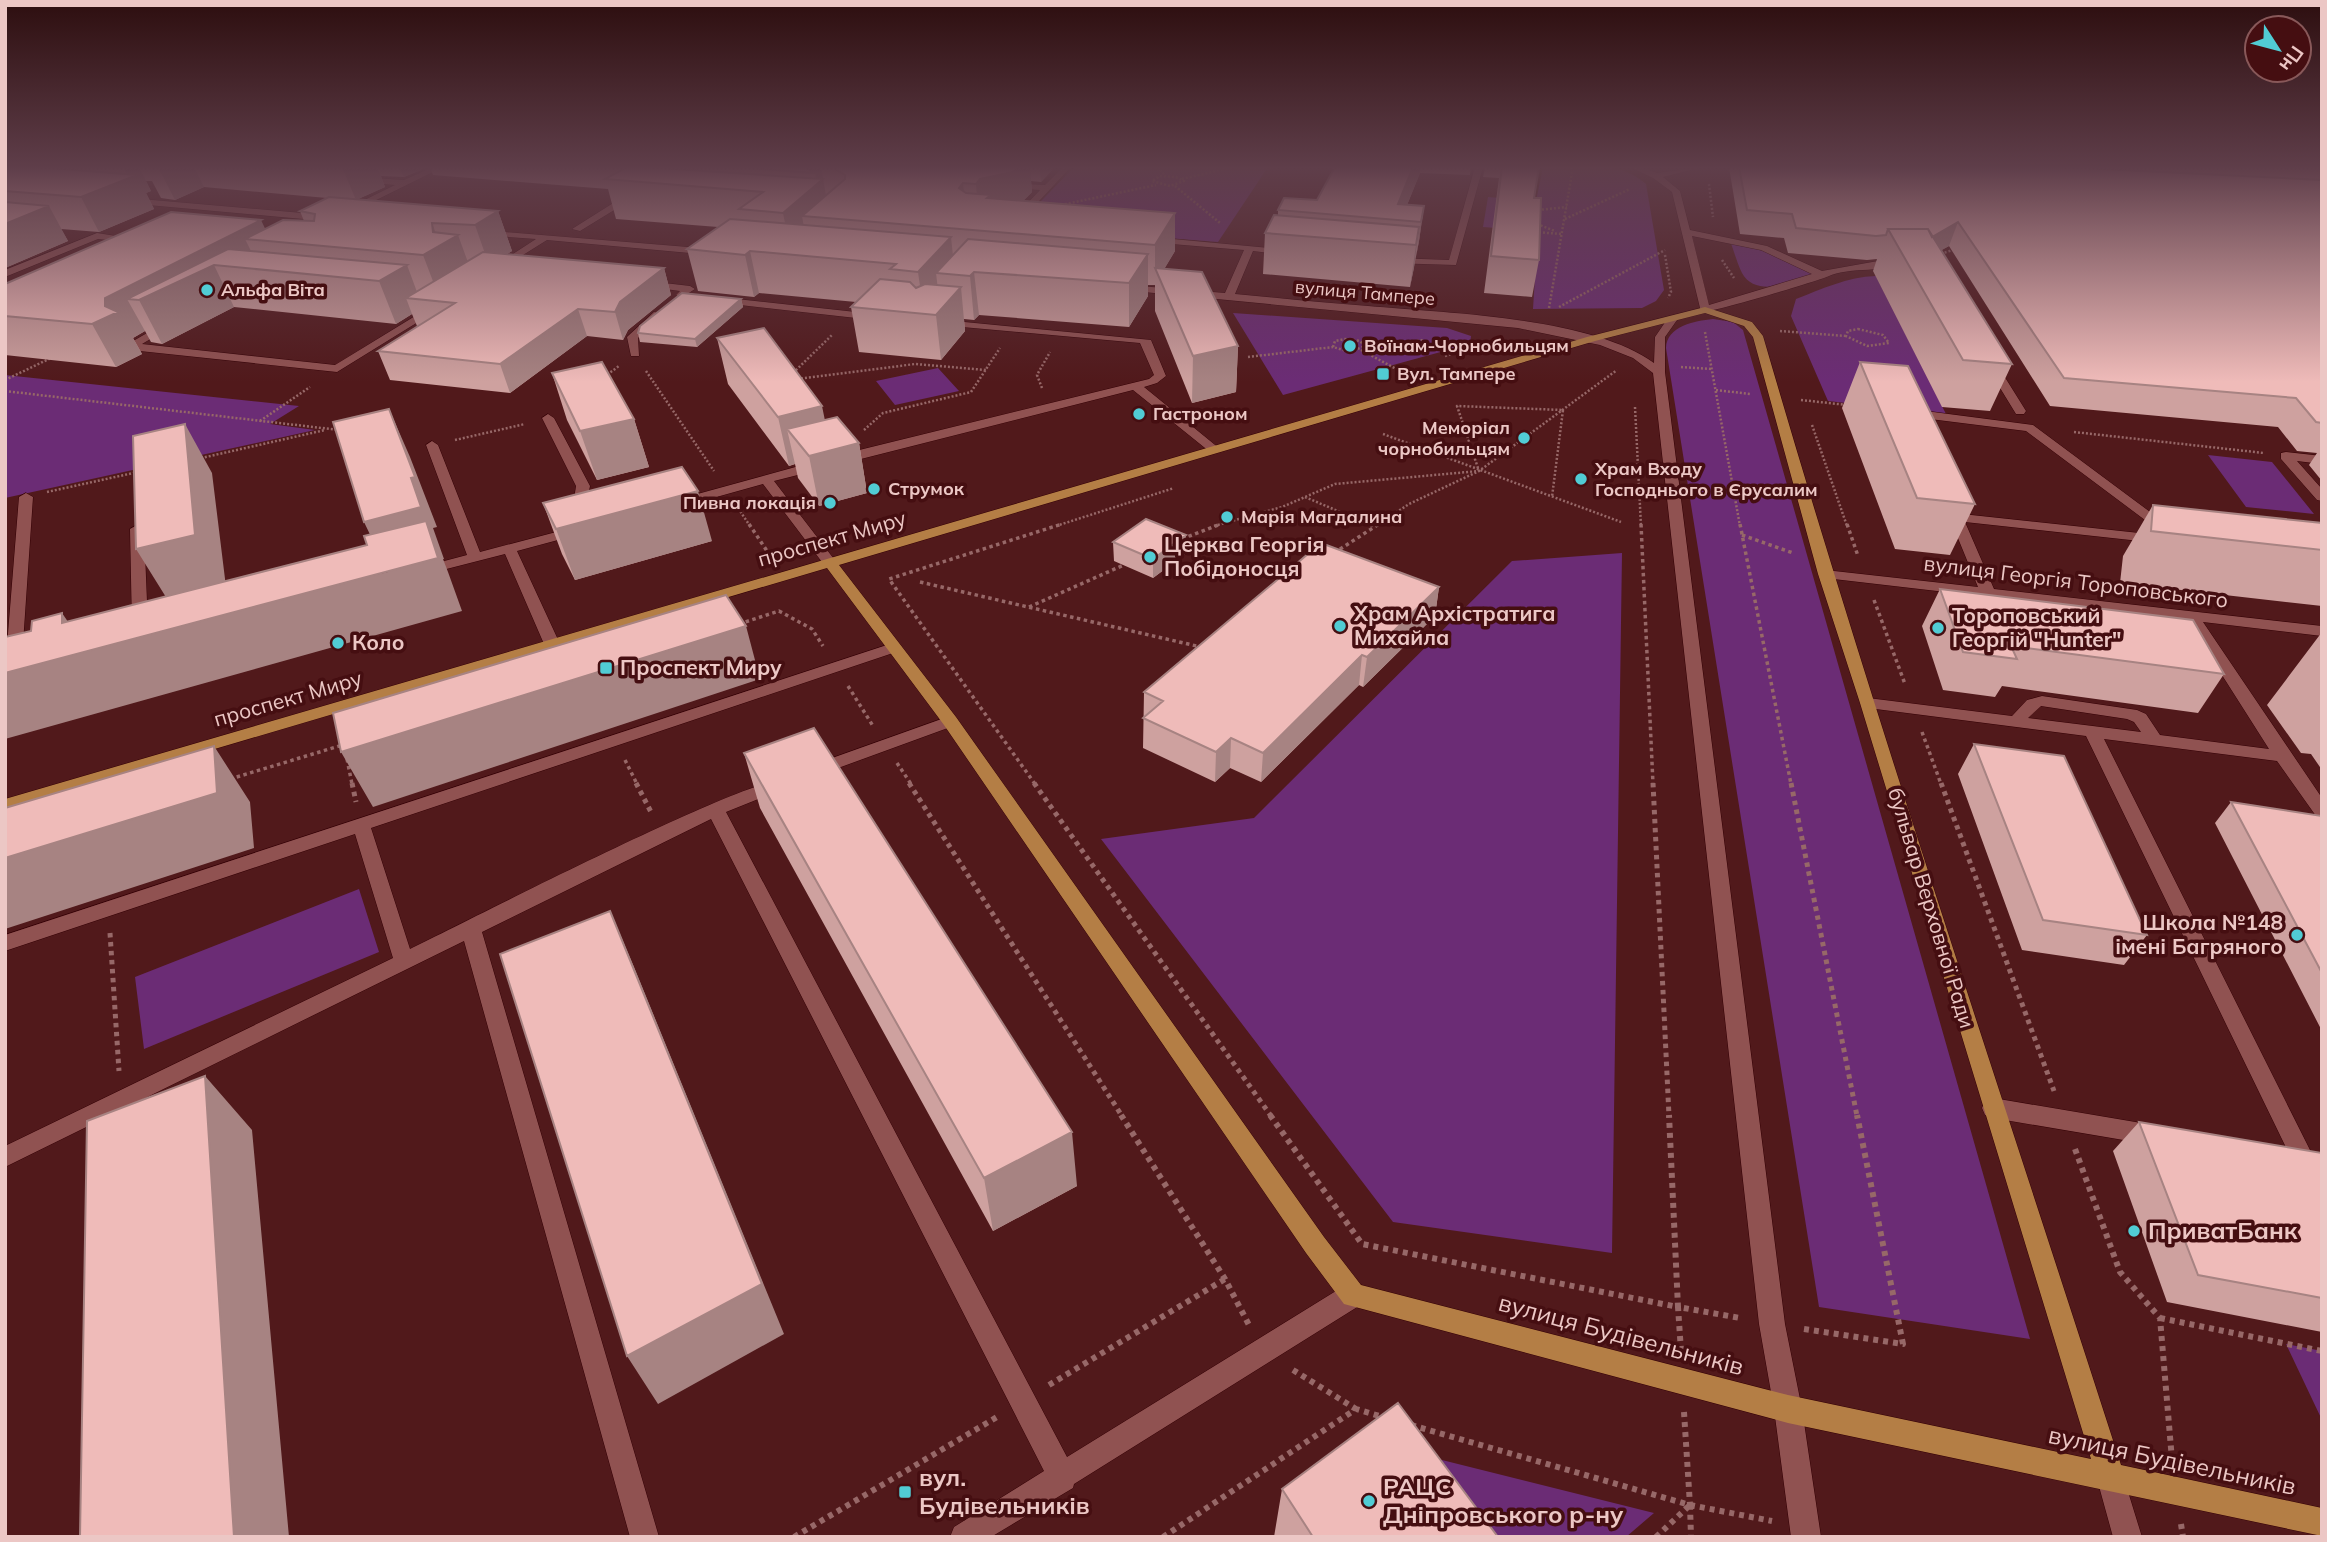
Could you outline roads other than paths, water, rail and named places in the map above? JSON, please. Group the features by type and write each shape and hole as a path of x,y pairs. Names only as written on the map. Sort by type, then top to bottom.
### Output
{"main road":[{"path":"1672,320 1705,310"},
{"name":"бульвар Верховної Ради","path":"1705,310 1738,319 1756,331 1825,574 1868,703 2111,1479"},
{"name":"проспект Миру","path":"5,805 1591,339 1672,320"},
{"path":"830,563 950,722 1315,1245 1353,1295"},
{"name":"вулиця Будівельників","path":"1353,1295 1788,1409 2322,1522"}],"street":[{"path":"5,274 88,239"},
{"path":"128,239 150,241"},
{"path":"507,272 493,271 543,239"},
{"path":"568,239 722,253"},
{"path":"1143,239 1304,253"},
{"path":"1385,260 1452,263 1459,239"},
{"path":"1689,239 1705,310 1870,265 1909,265"},
{"path":"1728,239 1763,248 1824,276"},
{"path":"1229,296 1250,248"},
{"path":"16,259 37,261"},
{"path":"635,354 631,342 635,332 701,280"},
{"path":"631,282 686,292 894,318"},
{"name":"вулиця Тампере","path":"1119,287 1516,323 1591,339"},
{"path":"173,322 134,344 140,348 337,369 443,303 430,302"},
{"path":"1672,320 1660,337 1659,372 1772,1324 1788,1409 1805,1532"},
{"path":"664,507 766,480 840,452 1058,404 1160,376 1147,342 1061,333 934,326 957,333"},
{"path":"1591,339 1635,355 1659,372"},
{"path":"1985,354 2020,411"},
{"path":"1134,385 1214,449"},
{"path":"1916,425 1910,413 2029,428 2171,537 1956,517"},
{"path":"408,575 582,529 583,486 548,418"},
{"path":"432,445 475,557"},
{"path":"2322,460 2286,456 2322,497"},
{"path":"766,480 830,563"},
{"path":"1946,494 1988,593"},
{"path":"14,669 26,497"},
{"path":"136,513 140,648"},
{"path":"509,548 552,644"},
{"name":"вулиця Георгія Тороповського","path":"1825,574 2322,631"},
{"path":"2192,616 2282,756 2322,812"},
{"path":"5,943 893,648"},
{"path":"2016,722 2031,704 2048,701 2131,714 2145,724 2155,740"},
{"path":"1868,703 2282,756"},
{"path":"5,1157 715,809 950,722"},
{"path":"2092,732 2313,1162"},
{"path":"715,809 1063,1478"},
{"path":"361,825 404,962"},
{"path":"471,929 645,1537"},
{"path":"121,1100 121,1128"},
{"path":"1993,1108 2171,1138"},
{"path":"2278,1156 2313,1162"},
{"path":"964,1537 1063,1478 1353,1295"},
{"name":"бульвар Верховної Ради","path":"2111,1479 2128,1537"}],"place":[{"name":"Альфа Віта","path":"207,290"},
{"name":"Воїнам-Чорнобильцям","path":"1350,346"},
{"name":"Вул. Тампере","path":"1383,374"},
{"name":"Гастроном","path":"1139,414"},
{"name":"Меморіал чорнобильцям","path":"1524,438"},
{"name":"Храм Входу Господнього в Єрусалим","path":"1581,479"},
{"name":"Струмок","path":"874,489"},
{"name":"Пивна локація","path":"830,503"},
{"name":"Марія Магдалина","path":"1227,517"},
{"name":"Церква Георгія Побідоносця","path":"1150,557"},
{"name":"Храм Архістратига Михайла","path":"1340,626"},
{"name":"Тороповський Георгій \"Hunter\"","path":"1938,628"},
{"name":"Коло","path":"338,643"},
{"name":"Проспект Миру","path":"606,668"},
{"name":"Школа №148 імені Багряного","path":"2297,935"},
{"name":"ПриватБанк","path":"2134,1231"},
{"name":"вул. Будівельників","path":"905,1492"},
{"name":"РАЦС Дніпровського р-ну","path":"1369,1501"}]}
